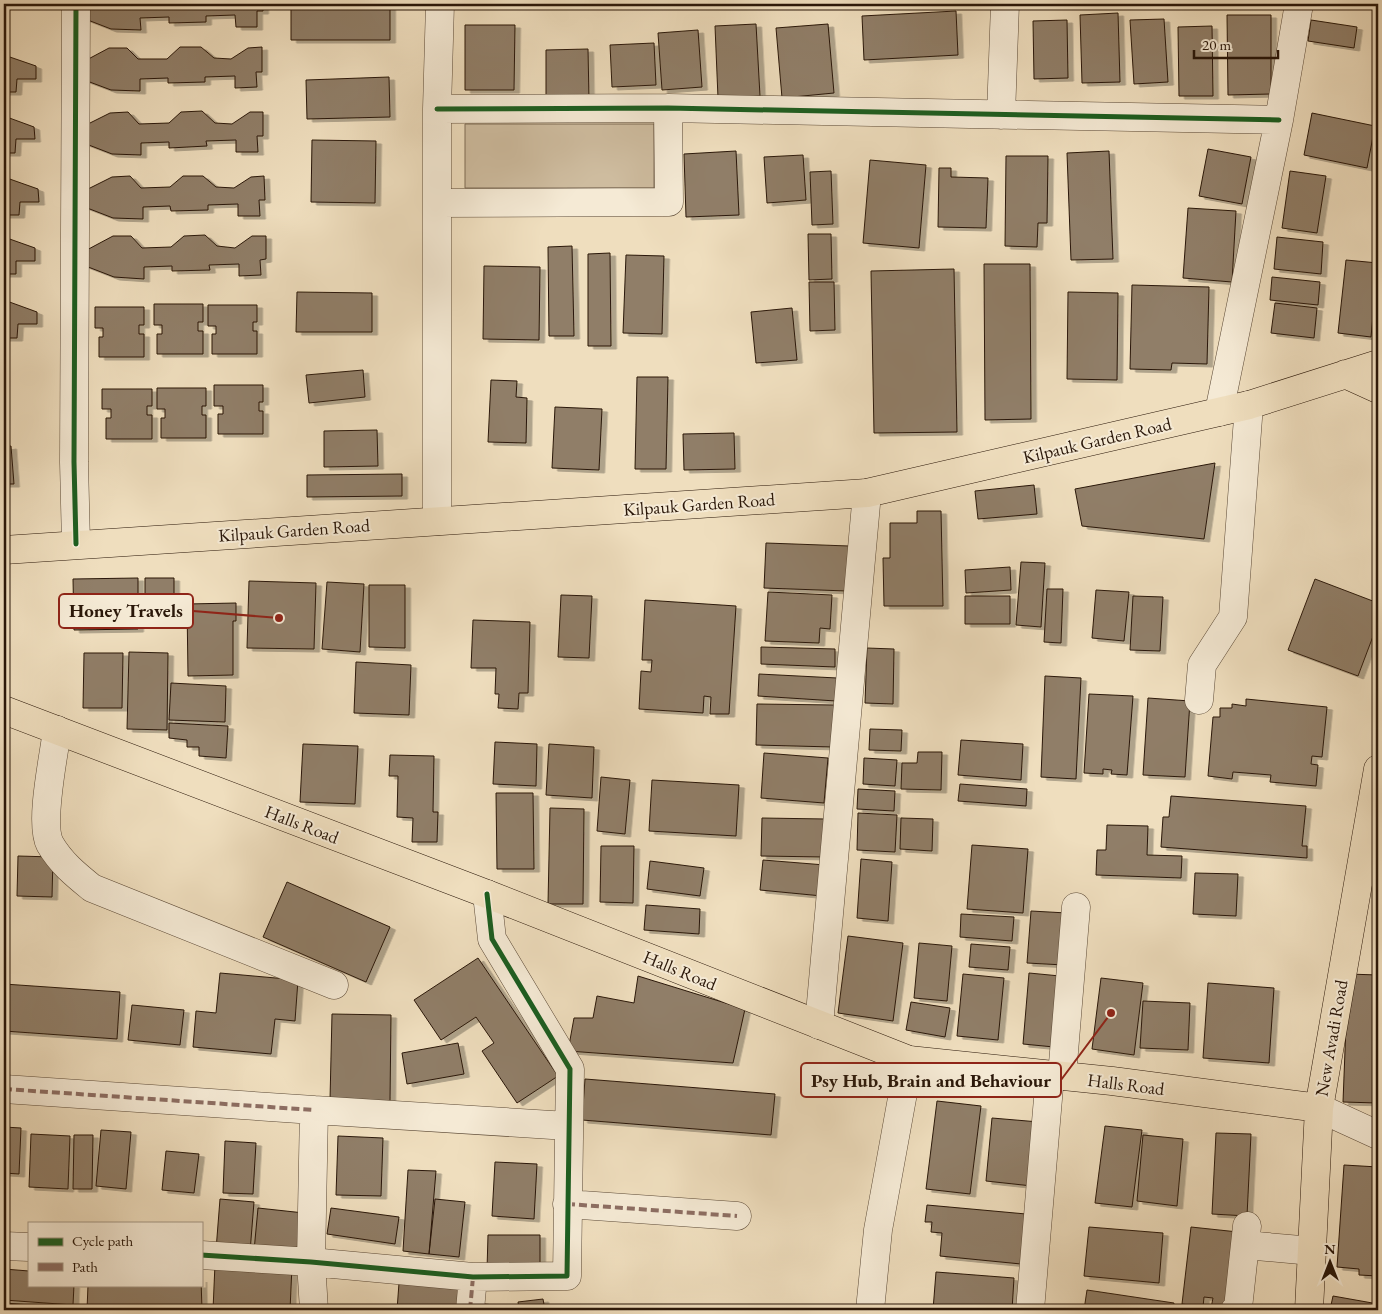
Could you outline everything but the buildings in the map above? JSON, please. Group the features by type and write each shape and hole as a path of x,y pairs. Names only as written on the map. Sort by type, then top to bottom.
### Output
{"main road":[{"name":"Kilpauk Garden Road","path":"4,550 867,493 1249,405 1378,364"},
{"path":"1345,374 1378,389"},
{"name":"Halls Road","path":"4,710 487,894 908,1060 1319,1108"},
{"name":"New Avadi Road","path":"1309,1310 1319,1108 1378,769"}],"street":[{"path":"76,4 74,462 76,544"},
{"path":"437,521 437,109 440,4"},
{"path":"1000,115 1005,4"},
{"path":"1219,412 1279,120 1299,4"},
{"path":"437,109 668,108 1279,120"},
{"path":"437,204 669,202 668,108"},
{"path":"1199,700 1202,665 1233,617 1249,405"},
{"path":"819,1025 867,493"},
{"path":"57,730 46,816 49,842 66,866 92,888 334,985"},
{"path":"202,1255 311,1262 473,1277 568,1276 567,1204 570,1069 492,939 487,894"},
{"path":"1030,1310 1076,907"},
{"path":"870,1310 878,1230 908,1060"},
{"path":"4,1089 568,1126"},
{"name":"Halls Road","path":"1319,1108 1378,1135"},
{"path":"314,1110 311,1262 314,1310"},
{"path":"567,1204 737,1216"},
{"path":"1244,1310 1246,1236 1312,1251"},
{"path":"4,1246 28,1247"},
{"path":"470,1310 473,1277"}],"shaded area":[{"path":"465,124 654,124 654,188 465,188"}],"marked path":[{"path":"4,1089 314,1110"},
{"path":"567,1204 737,1216"},
{"path":"470,1310 473,1277"}],"cycle path":[{"path":"76,4 74,462 76,544"},
{"path":"437,109 668,108 1279,120"},
{"path":"202,1255 311,1262 473,1277 567,1276 570,1069 492,939 487,894"}],"place":[{"name":"Honey Travels","path":"279,618"},
{"name":"Psy Hub, Brain and Behaviour","path":"1111,1013"}]}
